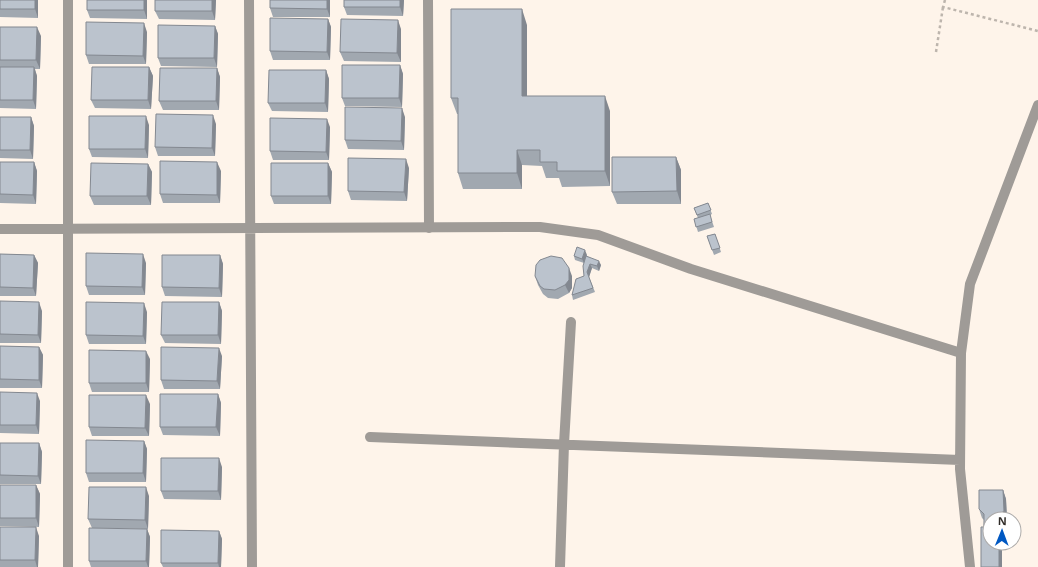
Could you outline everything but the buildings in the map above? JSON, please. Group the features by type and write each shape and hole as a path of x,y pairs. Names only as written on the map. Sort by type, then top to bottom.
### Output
{"street":[{"path":"68,0 68,567"},
{"path":"249,0 252,567"},
{"path":"428,0 429,228"},
{"path":"970,567 960,460 961,353 970,284 1038,106"},
{"path":"0,229 540,227 598,235 691,269 961,353"},
{"path":"560,567 564,444 571,322"},
{"path":"370,437 960,460"}],"path":[{"path":"936,52 944,0"},
{"path":"943,7 1038,31"}]}
